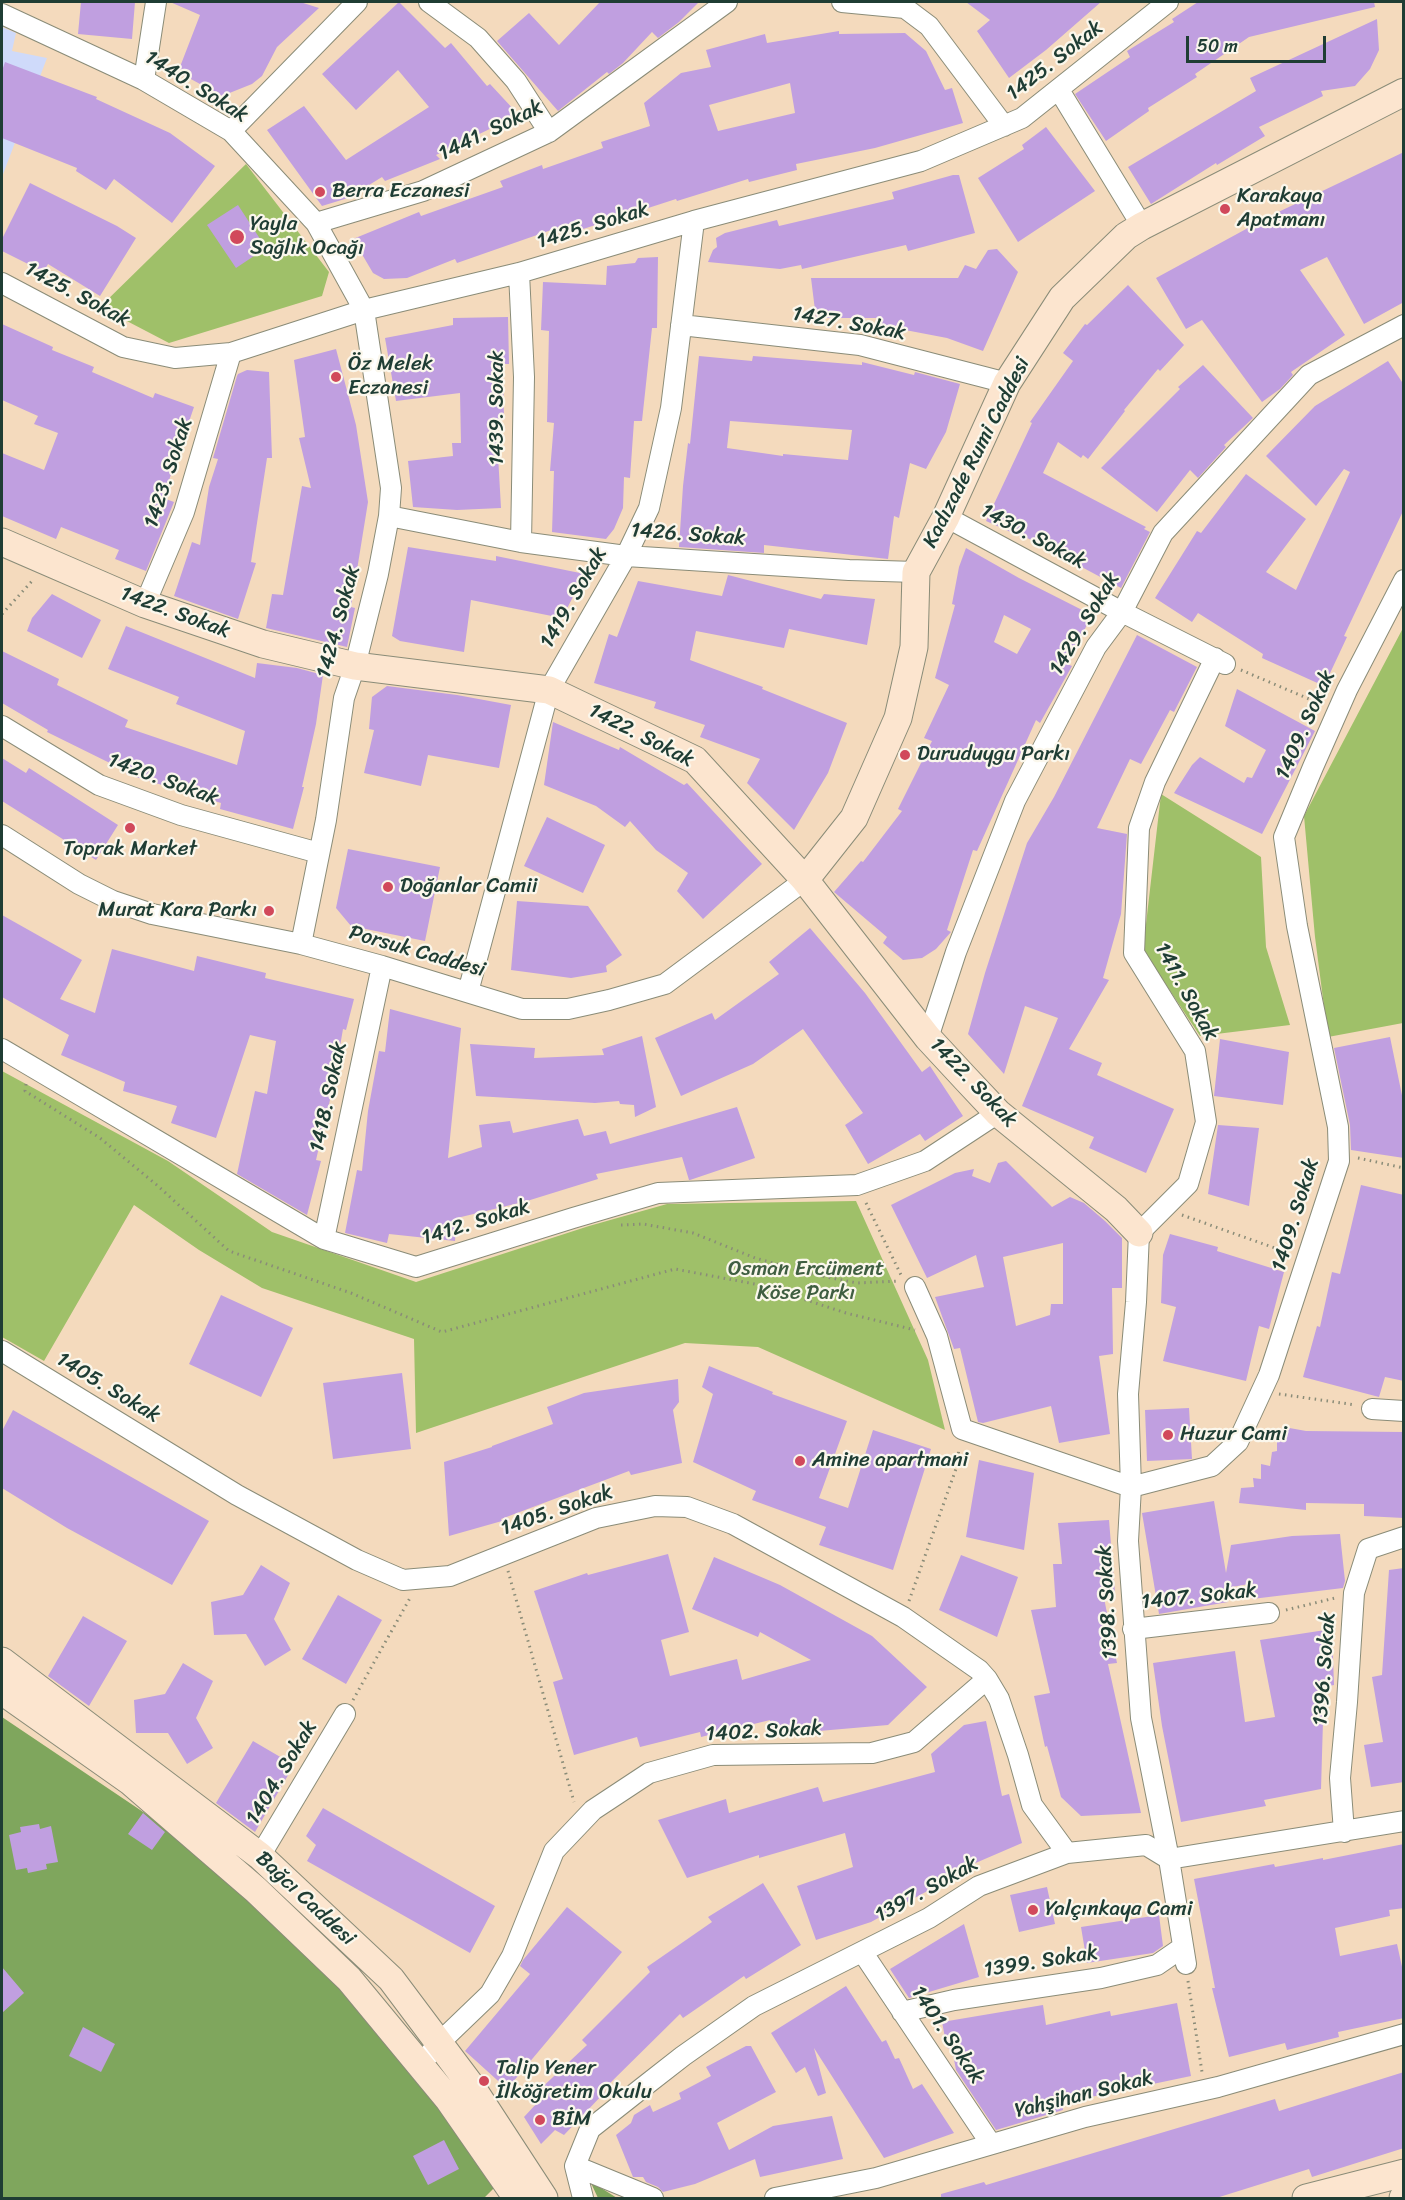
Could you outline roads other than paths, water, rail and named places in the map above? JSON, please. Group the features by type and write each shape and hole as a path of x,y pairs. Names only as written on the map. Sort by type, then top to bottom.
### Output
{"street":[{"path":"144,80 156,2"},
{"path":"231,131 318,39 357,2"},
{"path":"429,2 478,38 516,81 549,132"},
{"name":"1441. Sokak","path":"316,223 423,191 549,132 727,2"},
{"path":"842,2 905,8 929,26 1004,126"},
{"name":"1425. Sokak","path":"2,283 123,347 176,358 231,354 364,310 519,273 694,221 921,161 1022,118 1059,90 1156,5"},
{"name":"1440. Sokak","path":"2,14 144,80 231,131 316,223 364,310"},
{"path":"1059,90 1142,226"},
{"name":"Kadızade Rumi Caddesi","path":"805,880 854,818 898,718 914,647 916,572 946,517 1007,383 1062,298 1126,236 1142,226 1404,92"},
{"name":"1419. Sokak","path":"468,992 549,690 626,556 648,508 671,408 694,221"},
{"name":"1439. Sokak","path":"519,273 524,377 521,542"},
{"name":"1424. Sokak","path":"301,944 326,820 344,698 355,666 378,574 389,516 391,488 364,310"},
{"name":"1427. Sokak","path":"681,325 860,345 1007,383"},
{"name":"1429. Sokak","path":"928,1038 956,952 1015,801 1096,647 1122,612 1163,534 1310,375 1404,326"},
{"name":"1423. Sokak","path":"145,604 184,512 231,354"},
{"name":"1426. Sokak","path":"389,516 521,542 626,556 916,572"},
{"name":"1430. Sokak","path":"946,517 1122,612 1221,661"},
{"name":"1422. Sokak","path":"2,542 48,564 145,604 263,644 355,666 549,690 695,760 805,880 928,1038 998,1113 1116,1209 1139,1233"},
{"name":"1409. Sokak","path":"1131,1487 1212,1466 1238,1442 1269,1375 1339,1161 1338,1126 1297,926 1284,837 1338,711 1404,580"},
{"name":"1411. Sokak","path":"1139,1233 1188,1184 1206,1122 1195,1051 1134,952 1139,828 1155,782 1221,661"},
{"name":"1420. Sokak","path":"2,726 99,785 181,815 319,853"},
{"name":"Porsuk Caddesi","path":"2,835 79,884 113,901 152,914 301,944 522,1009 568,1009 665,984 805,880"},
{"name":"1418. Sokak","path":"324,1239 382,966"},
{"name":"1412. Sokak","path":"2,1049 324,1239 416,1267 658,1193 857,1185 925,1161 998,1113"},
{"name":"1398. Sokak","path":"1139,1233 1128,1394 1131,1487 1128,1541 1133,1629 1141,1718 1169,1859 1184,1955"},
{"path":"915,1287 937,1336 962,1429 1131,1487"},
{"name":"1405. Sokak","path":"2,1352 237,1495 357,1560 403,1580 450,1576 596,1518 655,1506 687,1507 733,1524 903,1617 979,1670 999,1699 1032,1805 1067,1853"},
{"path":"1372,1409 1404,1412"},
{"name":"1396. Sokak","path":"1344,1832 1340,1778 1354,1593 1368,1549 1404,1537"},
{"name":"1407. Sokak","path":"1133,1629 1269,1613"},
{"name":"Bağcı Caddesi","path":"2,1661 260,1856 391,1979 469,2083 544,2199"},
{"name":"1402. Sokak","path":"420,2065 439,2043 490,1994 512,1956 554,1851 593,1810 649,1773 713,1755 872,1753 914,1742 987,1679"},
{"name":"Bağcı Caddesi","path":"2,1691 131,1782 256,1890 349,1979 448,2100 517,2199"},
{"name":"1404. Sokak","path":"260,1856 345,1714"},
{"path":"1169,1859 1404,1821"},
{"name":"1397. Sokak","path":"575,2166 590,2129 683,2056 754,2006 929,1918 979,1886 1067,1853 1146,1845 1169,1859"},
{"name":"1401. Sokak","path":"863,1953 991,2144"},
{"name":"1399. Sokak","path":"902,2012 954,2000 1101,1978 1157,1965 1184,1955"},
{"name":"Yahşihan Sokak","path":"775,2199 876,2178 1085,2117 1205,2090 1404,2034"},
{"path":"575,2166 583,2199"},
{"path":"575,2166 653,2199"},
{"path":"1306,2199 1404,2173"}],"place":[{"name":"Berra Eczanesi","path":"320,192"},
{"name":"Karakaya Apatmanı","path":"1225,209"},
{"name":"Yayla Sağlık Ocağı","path":"237,237"},
{"name":"Öz Melek Eczanesi","path":"336,377"},
{"name":"Duruduygu Parkı","path":"905,755"},
{"name":"Toprak Market","path":"130,828"},
{"name":"Doğanlar Camii","path":"388,887"},
{"name":"Murat Kara Parkı","path":"269,911"},
{"name":"Huzur Cami","path":"1168,1435"},
{"name":"Amine apartmani","path":"800,1461"},
{"name":"Yalçınkaya Cami","path":"1033,1910"},
{"name":"Talip Yener İlköğretim Okulu","path":"484,2081"},
{"name":"BİM","path":"540,2120"}],"park label":[{"name":"Osman Ercüment Köse Parkı","path":"806,1282"}]}
